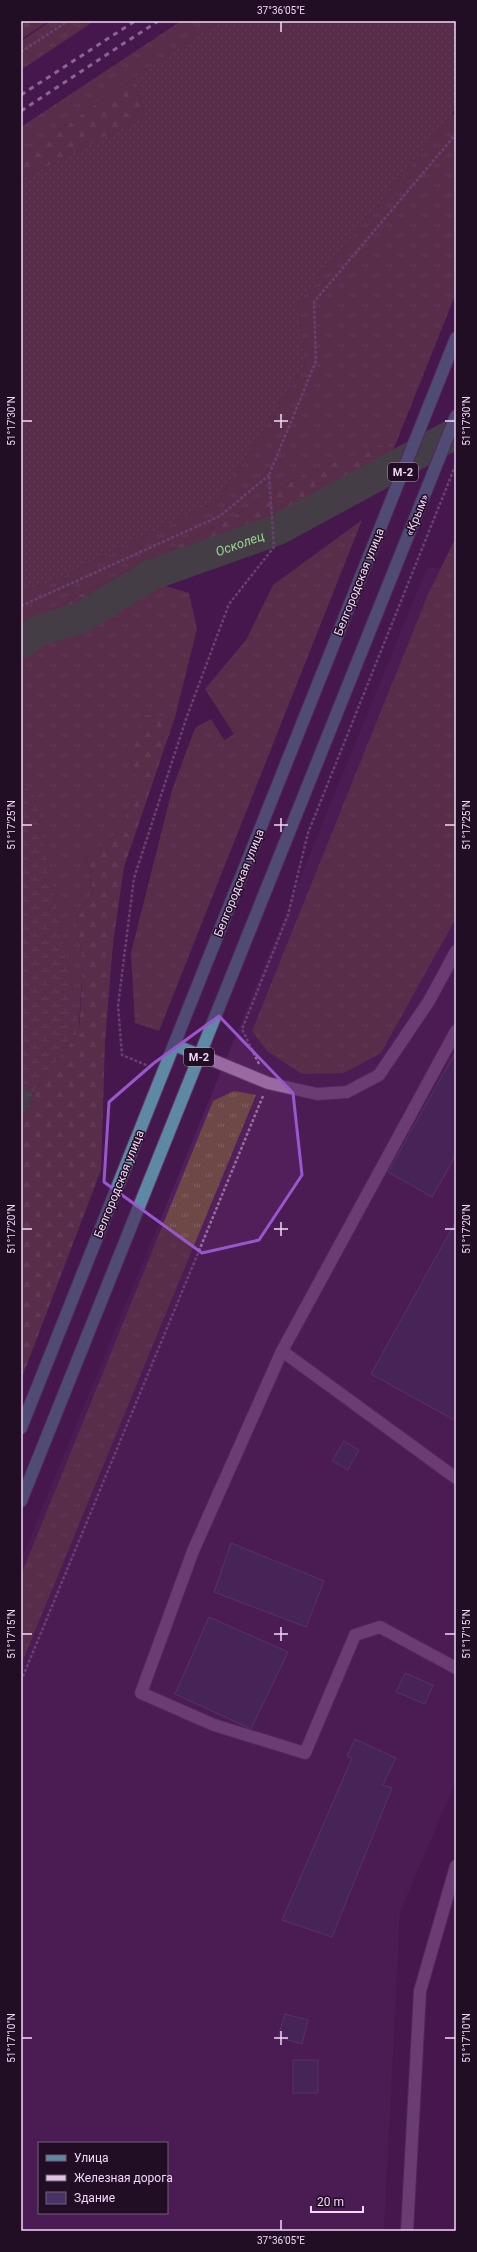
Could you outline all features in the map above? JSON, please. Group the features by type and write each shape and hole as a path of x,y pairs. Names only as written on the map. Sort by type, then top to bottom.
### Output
{"main road":[{"name":"Белгородская улица","path":"21,1428 350,607 456,338"},
{"name":"«Крым»","path":"200,1055 378,614 456,416"},
{"path":"174,1045 200,1055"},
{"name":"М-2","path":"21,1501 200,1055"}],"lane":[{"path":"200,1055 268,1082 317,1094 347,1092 379,1075 429,1001 456,951"},
{"path":"456,1031 282,1351 193,1551 141,1693 214,1724 305,1753 355,1635 380,1627 456,1668"},
{"path":"282,1351 456,1478"},
{"path":"407,2231 420,1991 456,1866"}],"path":[{"path":"21,52 68,21"},
{"path":"164,1072 122,1055 118,1006 134,878 186,719 229,604 274,547 269,475 316,361 314,302 456,134"},
{"path":"21,1682 268,1082 242,1029 288,915 308,833 456,464"},
{"path":"21,606 220,516 269,475"}],"highlighted area":[{"path":"219,1016 293,1093 302,1175 259,1240 202,1253 104,1182 109,1102 154,1063"}],"shaded area":[{"path":"456,567 456,1781 400,1912 384,2231 21,2231 21,1560 427,568"}],"green space":[{"path":"21,21 49,21 21,39"},
{"path":"51,21 94,21 21,70 21,41"},
{"path":"181,21 220,21 135,77 21,157 21,127"},
{"path":"220,21 456,21 456,104 452,115 298,303 305,365 218,500 54,581 21,592 21,180 145,117 135,77"},
{"path":"135,77 145,117 21,180 21,157"},
{"path":"456,114 456,293 386,468 387,444 306,473 220,524 52,609 41,622 21,638 21,592 54,581 218,500 305,365 298,303 452,115"},
{"path":"387,443 386,468 374,472 275,526 149,572 80,614 41,622 52,609 220,524 306,473"},
{"path":"362,520 159,1031 135,1023 131,953 172,790 195,728 211,719 224,740 234,734 205,689 246,640 273,585"},
{"path":"456,537 456,918 381,1053 344,1073 302,1074 267,1051 252,1031 429,592"},
{"path":"159,584 189,593 197,629 175,717 144,716 126,750 141,785 118,833 86,856 93,892 76,917 83,963 79,1023 33,788 21,790 21,655 37,643 99,622"},
{"path":"144,715 175,717 124,867 113,943 105,1042 101,1170 21,1380 21,1123 33,1093 79,1032 83,963 76,917 93,892 86,856 118,833 141,785 126,750"},
{"path":"33,787 79,1023 79,1032 33,1093 21,1087 21,790"},
{"path":"234,1091 256,1095 21,1665 21,1575 213,1101"}],"water":[{"path":"21,1087 33,1093 21,1123"}],"building":[{"path":"456,1051 456,1155 432,1197 388,1172"},
{"path":"456,1221 456,1421 371,1374"},
{"path":"344,1441 359,1450 348,1470 332,1461"},
{"path":"231,1543 324,1581 306,1627 214,1592"},
{"path":"209,1617 288,1652 251,1729 175,1694"},
{"path":"405,1673 433,1685 425,1704 396,1692"},
{"path":"355,1739 396,1758 383,1785 392,1788 332,1937 282,1920 352,1758 347,1756"},
{"path":"285,2014 308,2020 302,2044 278,2037"},
{"path":"293,2060 318,2060 318,2093 293,2093"}],"waterway":[{"name":"Осколец","path":"21,643 36,632 82,617 151,575 277,530 456,433"}],"railway":[{"path":"21,95 135,21"},
{"path":"21,111 158,21"}]}
